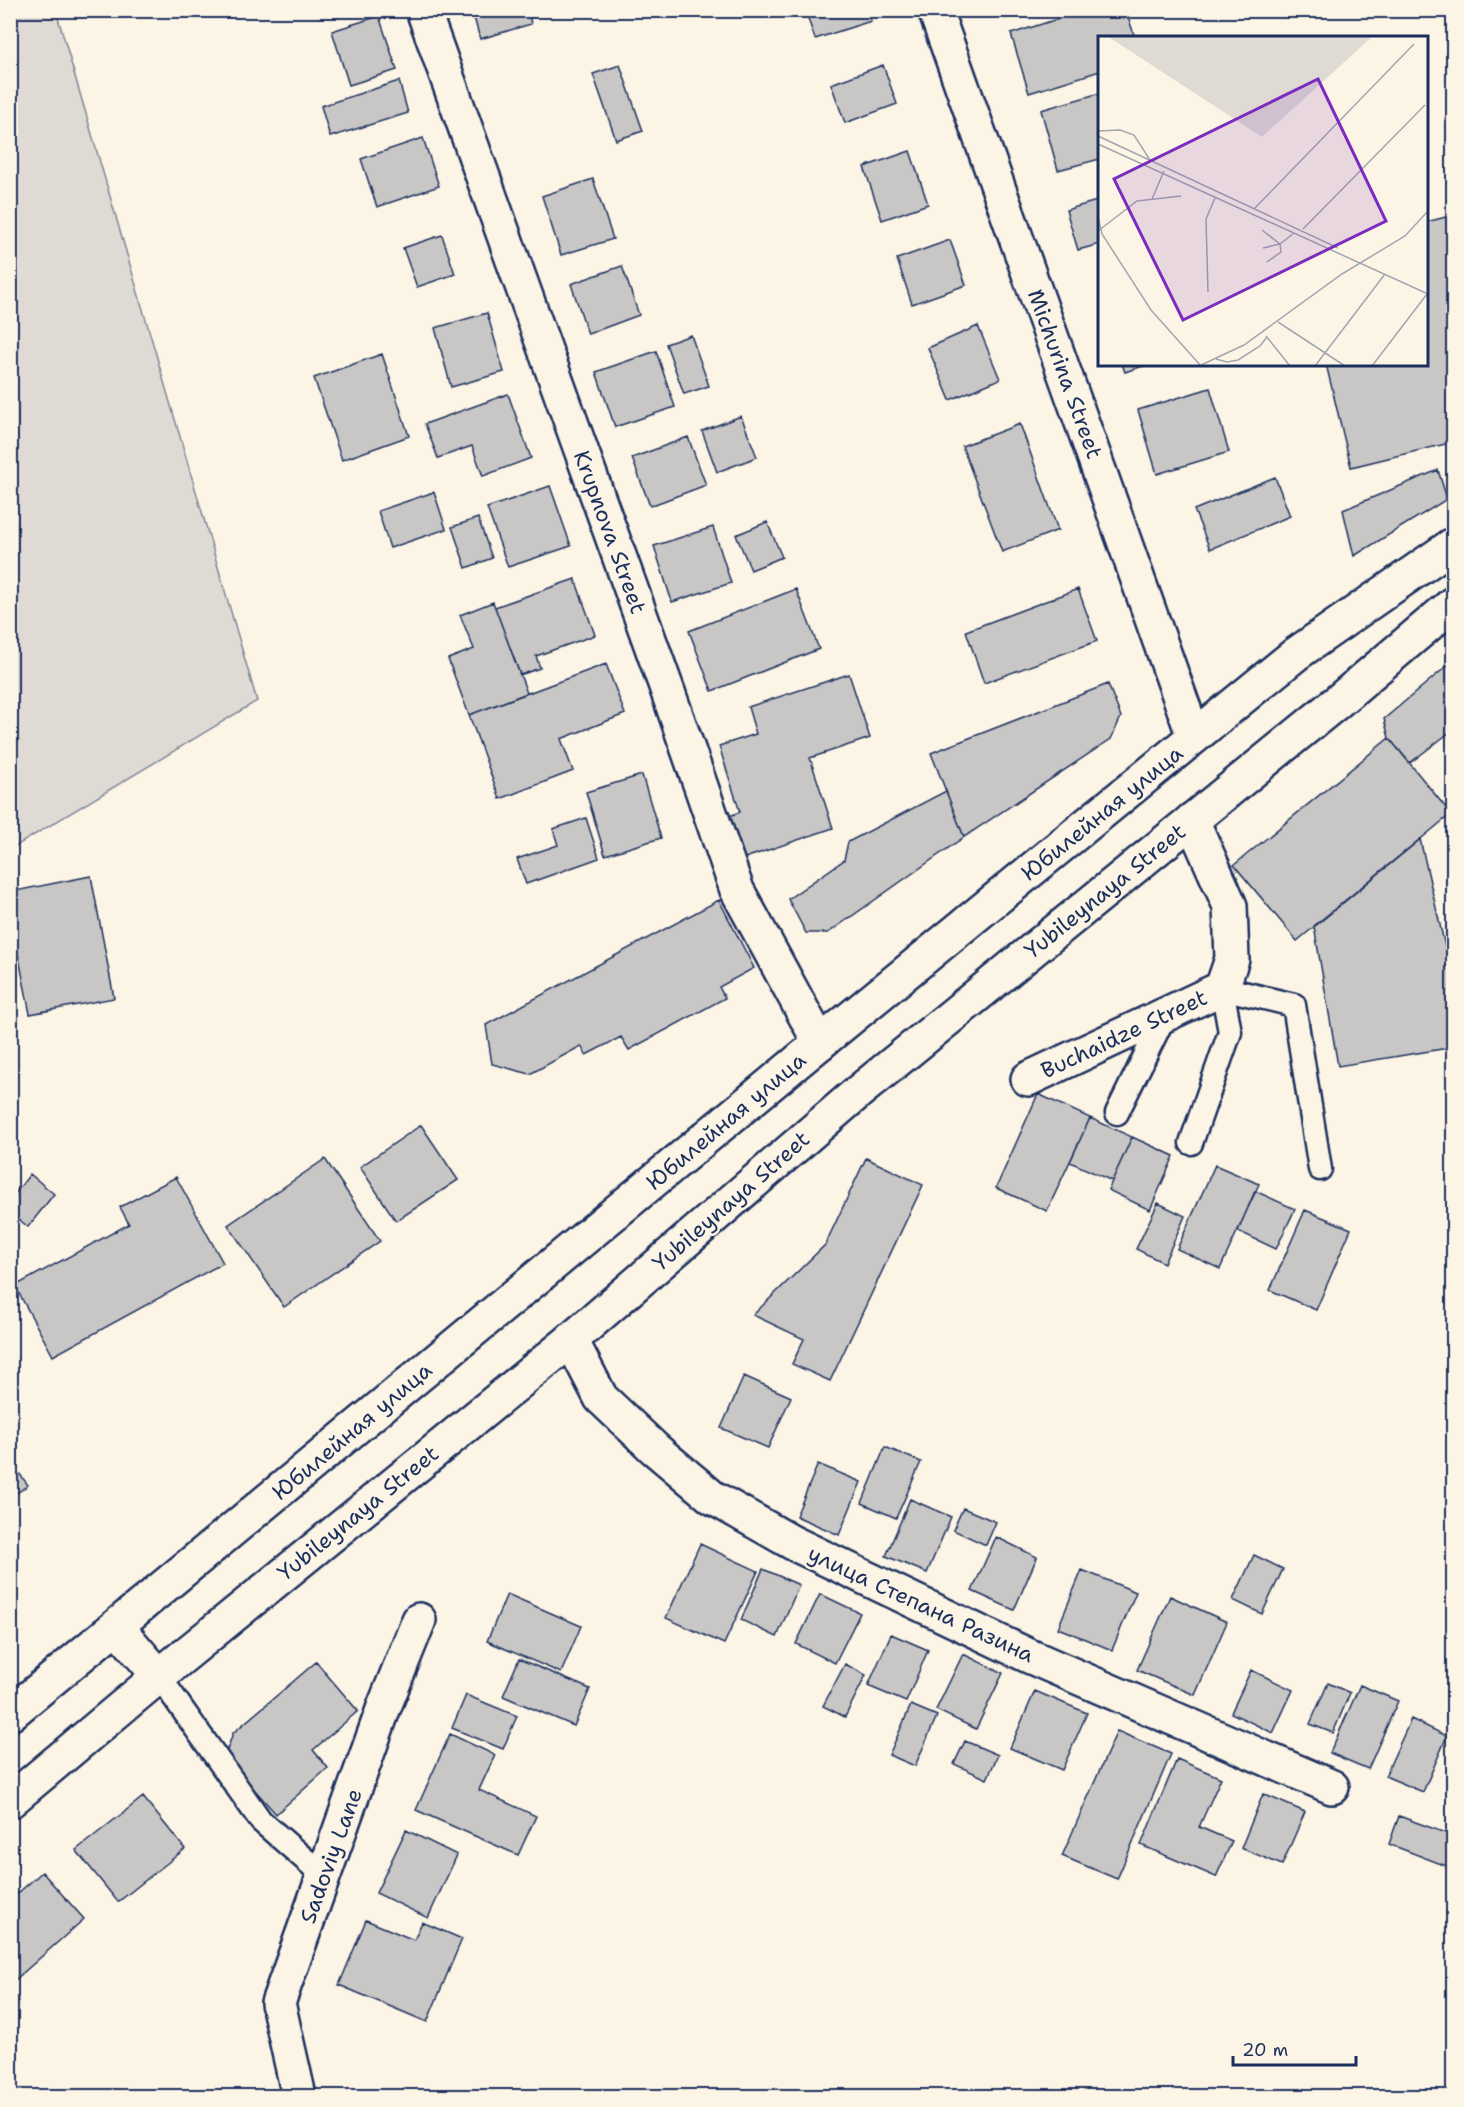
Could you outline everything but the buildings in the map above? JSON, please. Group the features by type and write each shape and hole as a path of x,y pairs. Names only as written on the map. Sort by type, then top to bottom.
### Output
{"street":[{"name":"Krupnova Street","path":"423,10 737,890 820,1043"},
{"name":"Michurina Street","path":"935,10 1194,737"},
{"name":"Юбилейная улица","path":"10,1714 820,1043 1296,654 1454,544"},
{"name":"Yubileynaya Street","path":"10,1801 159,1676 571,1340 857,1093 1336,703 1454,603"},
{"name":"Buchaidze Street","path":"1028,1079 1222,988 1232,959 1230,906 1192,820"},
{"name":"улица Степана Разина","path":"571,1340 601,1398 655,1449 712,1497 793,1544 1029,1656 1332,1787"},
{"name":"Sadoviy Lane","path":"298,2097 278,2002 384,1707 419,1620"},
{"path":"117,1627 159,1676"}],"lane":[{"path":"1191,1143 1230,1032 1222,988 1294,1005 1320,1169"},
{"path":"1117,1113 1165,1015"},
{"path":"159,1676 261,1821 324,1876"}],"shaded area":[{"path":"11,10 56,11 257,701 11,849"}]}
